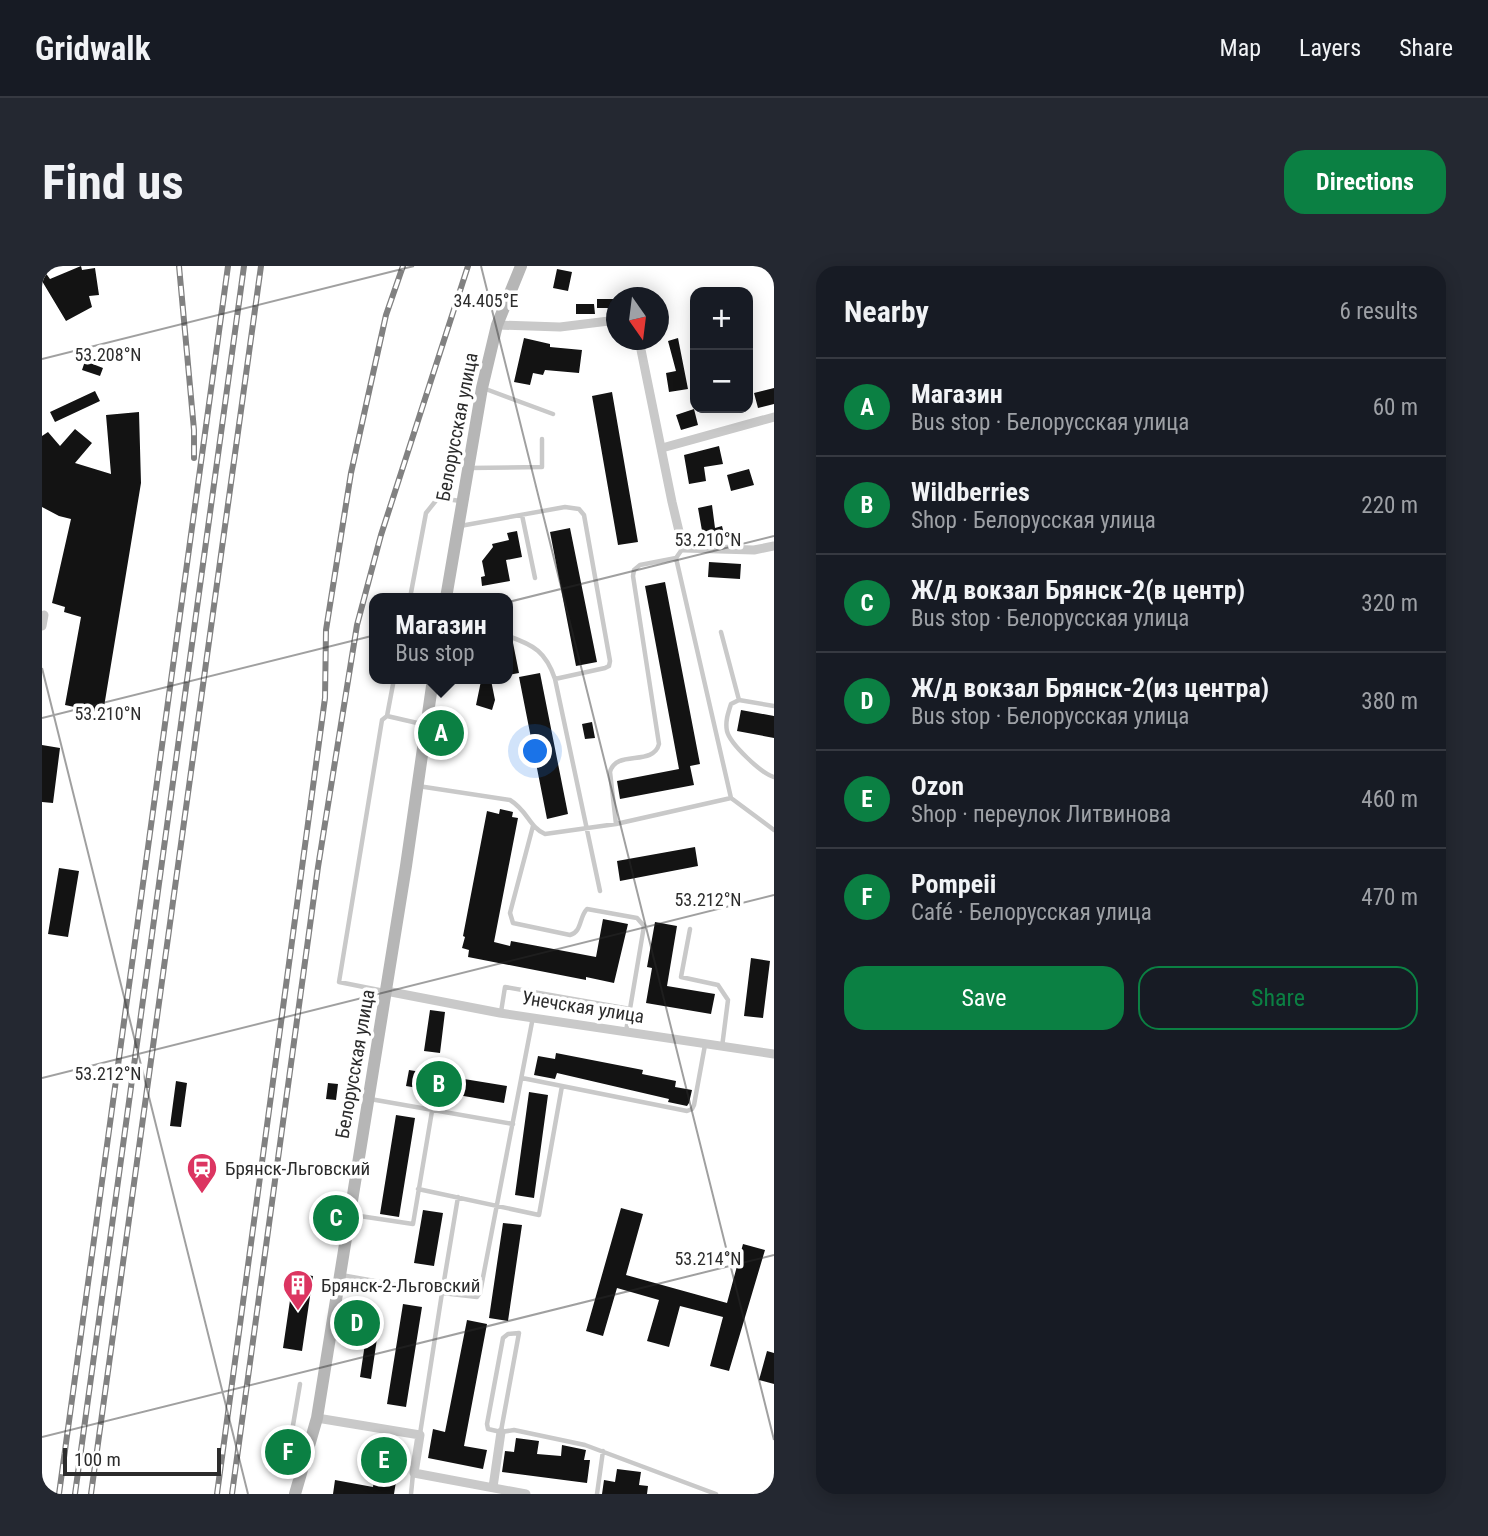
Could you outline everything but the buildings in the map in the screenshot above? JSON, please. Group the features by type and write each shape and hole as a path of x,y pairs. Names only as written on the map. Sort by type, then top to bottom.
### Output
{"main road":[{"name":"Белорусская улица","path":"447,593 482,388 497,325 521,266"},
{"name":"Белорусская улица","path":"295,1494 317,1418 348,1214 387,991 432,684"}],"street":[{"path":"497,325 560,327 606,321"},
{"path":"641,350 671,502 684,548 754,550 774,546"},
{"path":"662,448 774,417"},
{"path":"42,626 44,615"},
{"name":"Унечская улица","path":"387,991 500,1013 774,1054"},
{"path":"317,1418 420,1435 414,1473 526,1494"},
{"path":"493,1487 501,1432"}],"lane":[{"path":"482,388 553,414"},
{"path":"468,468 542,467 542,439"},
{"path":"411,593 426,513 438,498 463,501"},
{"path":"459,526 565,507 579,509 584,515 610,661 605,668 555,679"},
{"path":"522,515 535,578"},
{"path":"616,824 611,766 617,762 653,754 658,750 659,744 634,570 640,565 676,558 684,548"},
{"path":"676,558 730,798 774,830"},
{"path":"722,632 739,700"},
{"path":"513,638 527,642 549,661 600,891"},
{"path":"387,991 339,982 382,720 387,716 393,684"},
{"path":"774,706 739,700 731,704 727,716 728,734 761,771 774,777"},
{"path":"387,716 427,725"},
{"path":"417,786 510,800 523,807 533,826 545,834 616,824 730,798"},
{"path":"533,826 510,919 513,923 575,934 587,909 637,918 645,926 626,1031"},
{"path":"690,929 681,977 718,985 729,1000 721,1047"},
{"path":"500,1013 505,988 630,1009"},
{"path":"340,1275 471,1298 480,1293 533,1017"},
{"path":"523,1078 687,1111 692,1110 694,1105 705,1044"},
{"path":"418,1189 540,1215 562,1086"},
{"path":"369,1098 513,1124"},
{"path":"348,1214 412,1224 432,1111"},
{"path":"420,1435 458,1197"},
{"path":"501,1432 519,1333 508,1334 503,1338 486,1424 488,1429 501,1432 514,1430 585,1445 716,1494"},
{"path":"300,1384 291,1437 312,1441"},
{"path":"597,1494 603,1451"},
{"path":"411,1494 414,1473"}],"railway":[{"path":"179,266 194,430 194,458"},
{"path":"59,1494 228,266"},
{"path":"75,1494 244,266"},
{"path":"91,1494 261,266"},
{"path":"217,1494 325,698 326,630 351,473 386,315 403,266"},
{"path":"232,1494 318,867 357,625 381,535 468,266"}],"place":[{"name":"Магазин","path":"441,733"},
{"name":"Wildberries","path":"439,1084"},
{"name":"Брянск-Льговский","path":"202,1195"},
{"name":"Ж/д вокзал Брянск-2(в центр)","path":"336,1218"},
{"name":"Брянск-2-Льговский","path":"298,1312"},
{"name":"Ж/д вокзал Брянск-2(из центра)","path":"357,1323"},
{"name":"Pompeii","path":"288,1452"},
{"name":"Ozon","path":"384,1460"}]}
